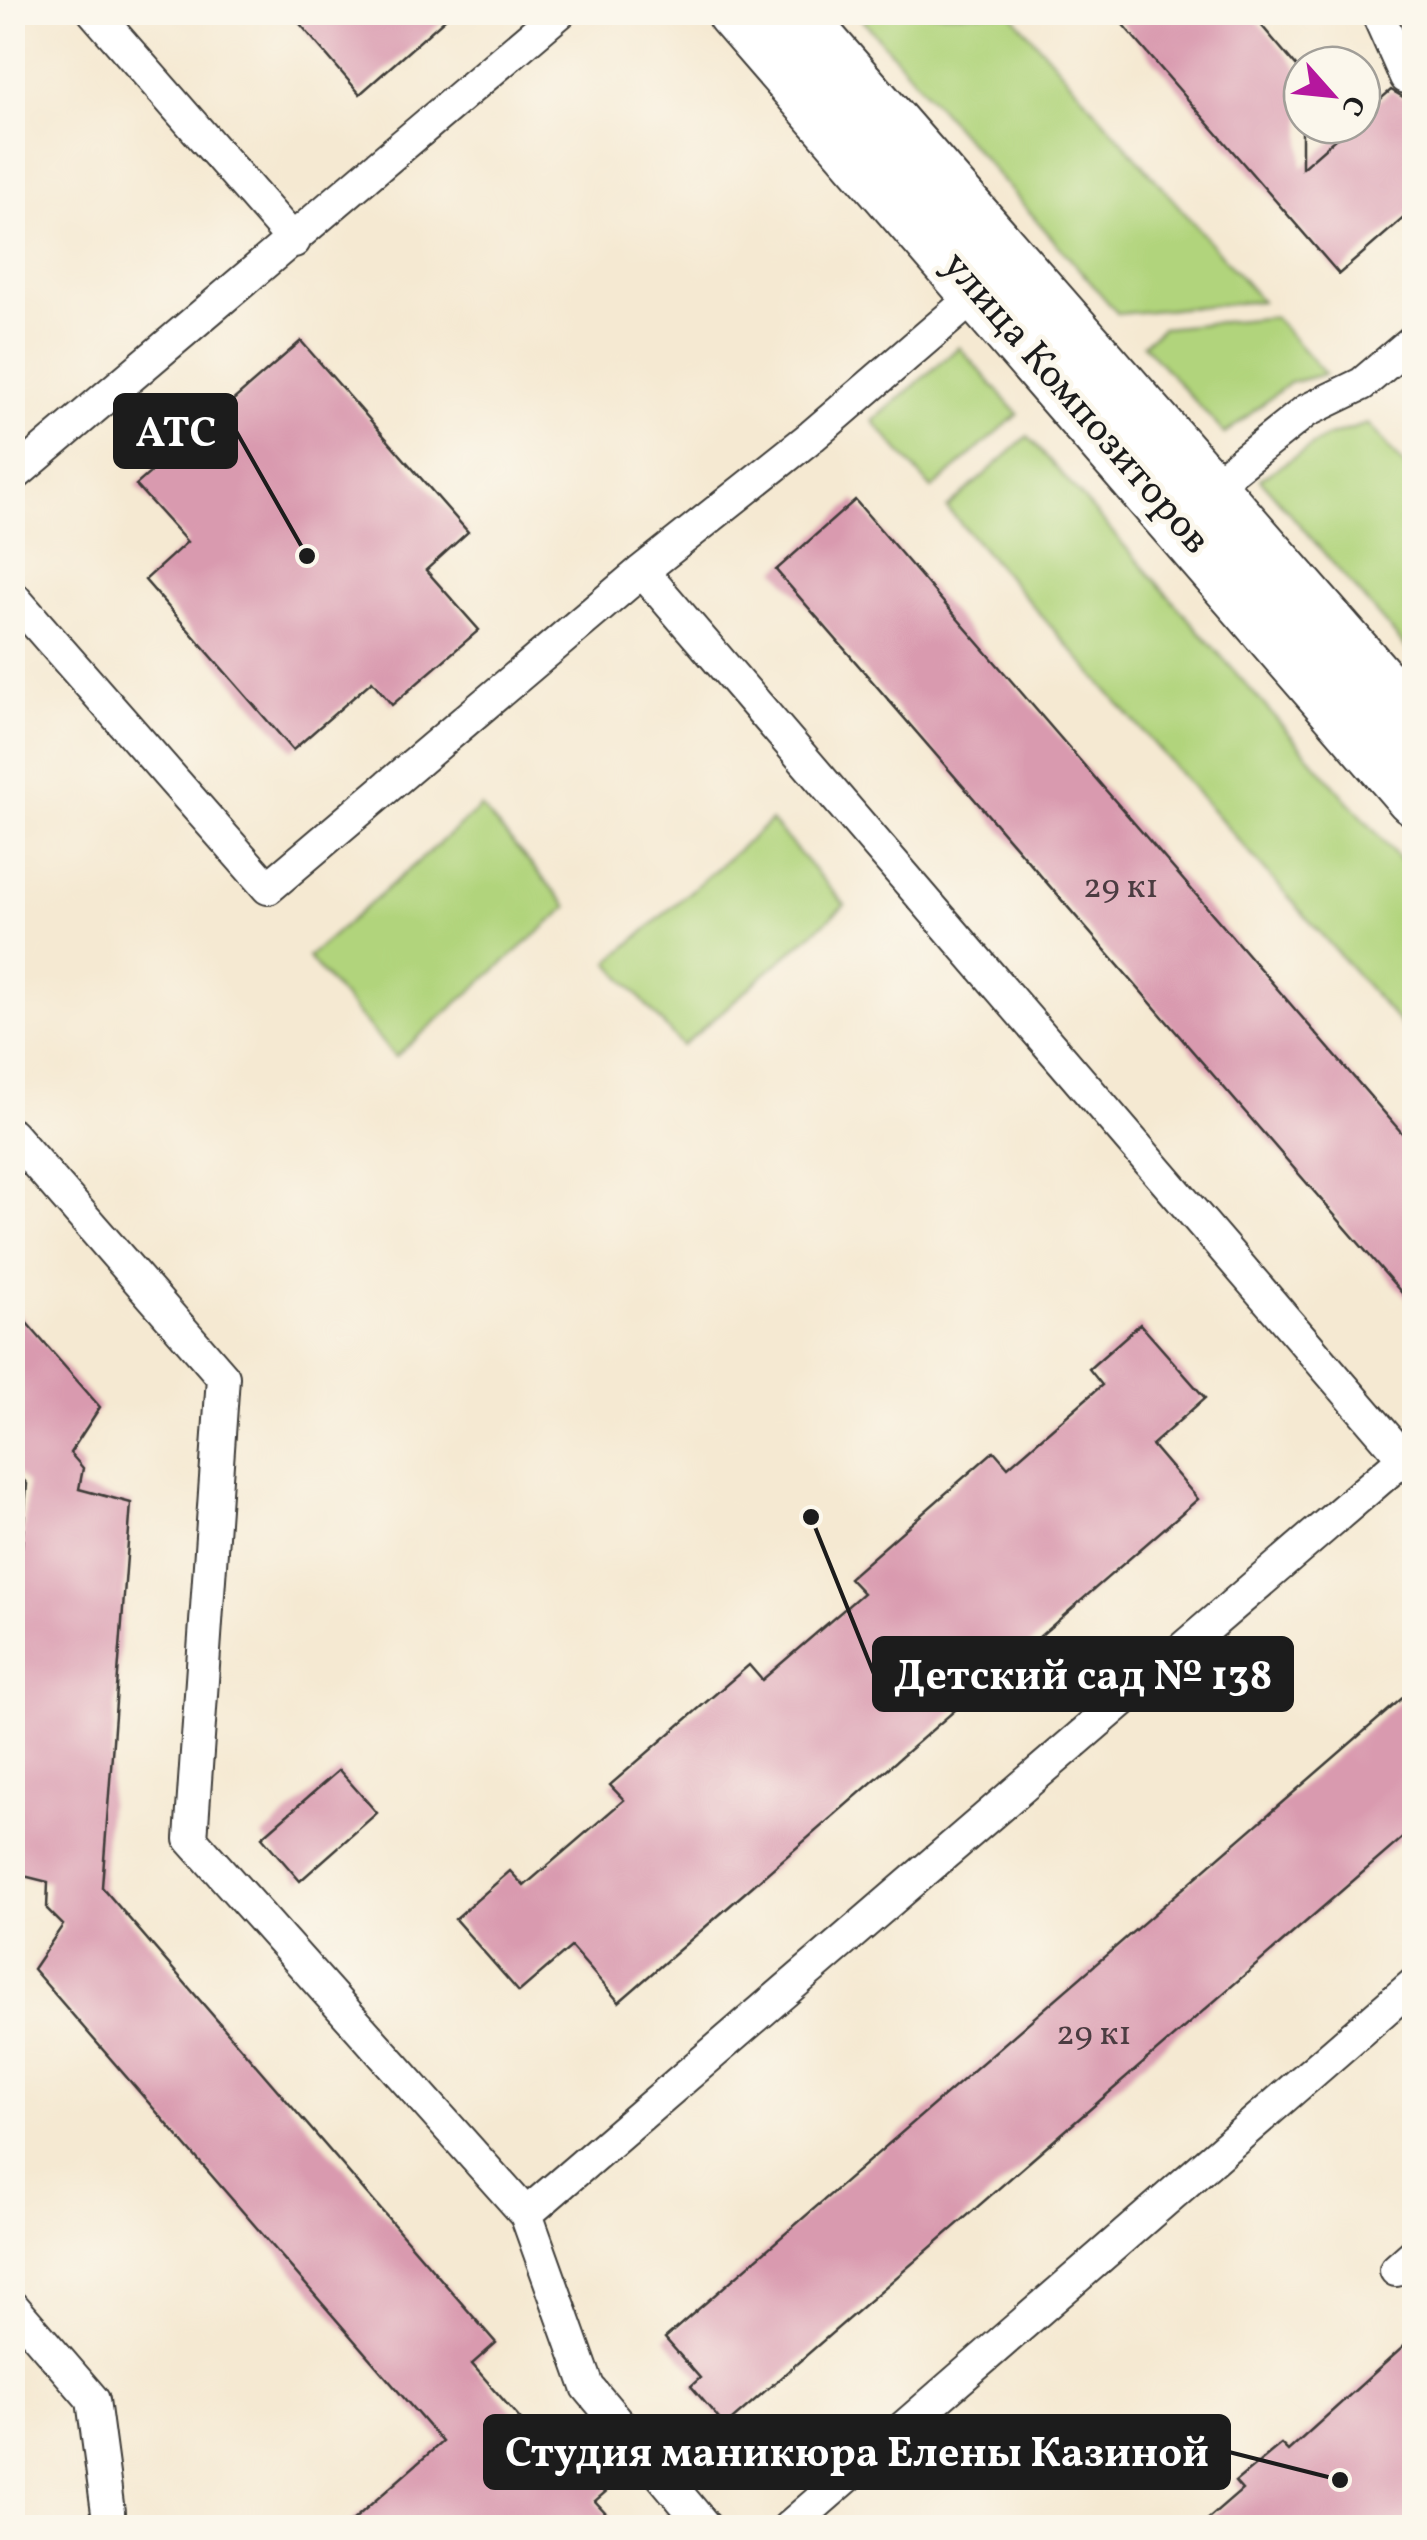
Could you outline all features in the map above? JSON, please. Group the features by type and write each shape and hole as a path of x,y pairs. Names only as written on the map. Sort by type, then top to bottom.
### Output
{"street":[{"name":"улица Композиторов","path":"734,12 996,278 1191,502 1414,797"},
{"name":"улица Композиторов","path":"794,12 996,278"},
{"name":"улица Композиторов","path":"1191,502 1414,723"}],"lane":[{"path":"94,12 294,240"},
{"path":"12,477 560,12"},
{"path":"1377,12 1406,77"},
{"path":"12,596 268,888 996,278"},
{"path":"1191,502 1306,411 1362,384 1414,340"},
{"path":"526,2214 1404,1458 642,571"},
{"path":"12,1135 223,1377 192,1839 526,2214 588,2387 706,2528"},
{"path":"788,2528 1414,1984"},
{"path":"12,2306 93,2400 107,2522"}],"green space":[{"path":"857,13 1011,13 1261,301 1118,314"},
{"path":"1274,317 1325,374 1289,383 1225,434 1143,344 1162,328"},
{"path":"959,347 1018,414 932,489 873,421"},
{"path":"1368,424 1414,477 1414,657 1260,479 1326,437"},
{"path":"1028,436 1414,876 1414,1040 947,508"},
{"path":"481,807 568,907 395,1057 308,957"},
{"path":"771,821 845,905 682,1046 609,962"}],"building":[{"path":"290,12 453,12 360,94"},
{"path":"1112,12 1250,12 1282,50 1282,145 1302,145 1302,168 1328,145 1382,145 1382,98 1391,90 1403,97 1414,95 1414,209 1339,274"},
{"path":"301,341 468,532 426,570 479,630 392,705 372,681 293,750 145,580 187,542 136,485"},
{"path":"855,500 1414,1147 1414,1307 776,570"},
{"path":"12,1306 100,1407 70,1453 83,1468 79,1489 131,1503 102,1887 496,2343 472,2364 554,2458 578,2436 617,2482 595,2501 620,2528 344,2528 442,2442 33,1969 63,1925 47,1909 48,1882 12,1873 12,1669 27,1484 12,1467"},
{"path":"1140,1324 1205,1398 1152,1445 1198,1499 619,2002 571,1947 519,1992 455,1919 510,1871 524,1886 624,1800 610,1785 749,1665 762,1680 863,1593 849,1578 994,1451 1008,1467 1102,1385 1089,1369"},
{"path":"1414,1688 1414,1828 725,2426 691,2386 700,2378 665,2338"},
{"path":"339,1770 377,1813 300,1881 262,1837"},
{"path":"1414,2337 1414,2528 1198,2528 1242,2490 1235,2482 1281,2444 1288,2451"}],"place":[{"name":"АТС","path":"307,556"},
{"name":"Детский сад № 138","path":"811,1517"},
{"name":"Студия маникюра Елены Казиной","path":"1340,2480"}]}
